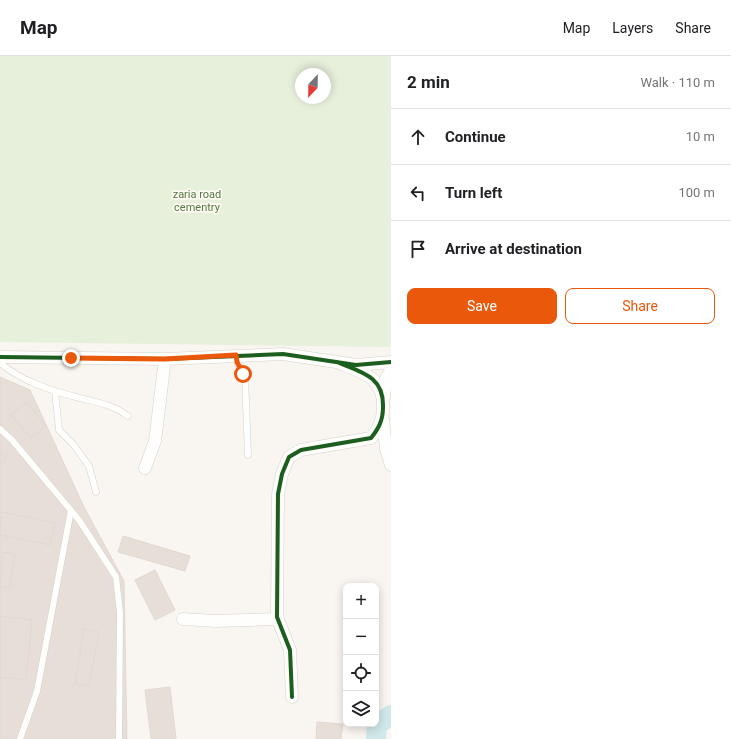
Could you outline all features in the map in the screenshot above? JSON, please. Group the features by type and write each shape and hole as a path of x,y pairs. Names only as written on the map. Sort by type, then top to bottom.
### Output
{"street":[{"path":"0,357 165,359 283,354 356,365 391,362"},
{"path":"145,468 156,441 165,359"},
{"path":"337,362 363,373 377,382 381,388 383,400"},
{"path":"391,370 386,380 383,400 386,449 391,465"},
{"path":"292,697 290,650 278,620 278,494 286,462 289,457 301,450 371,438 383,418"},
{"path":"183,620 278,620"}],"lane":[{"path":"236,355 237,362 245,376 248,455"},
{"path":"0,363 12,373 26,380 55,391 118,409 128,416"},
{"path":"55,391 59,430 73,444 89,466 96,492"},
{"path":"0,429 12,440 79,520 116,577 120,613 119,739"},
{"path":"20,739 37,691 71,510"}],"green space":[{"name":"zaria road cementry","path":"0,56 391,56 391,342 389,347 0,342"}],"building":[{"path":"0,377 30,390 84,507 124,581 127,739 0,739"},
{"path":"27,402 46,426 31,438 11,415"},
{"path":"0,451 6,459 0,464"},
{"path":"2,512 55,523 50,545 0,535"},
{"path":"123,536 190,556 185,571 118,552"},
{"path":"3,552 15,554 10,588 0,587"},
{"path":"155,570 175,610 155,620 135,580"},
{"path":"0,616 32,620 26,680 0,677"},
{"path":"84,629 99,632 89,686 75,684"},
{"path":"170,687 176,739 151,739 145,690"},
{"path":"317,722 343,724 341,739 316,739"}],"waterway":[{"path":"376,739 377,725 391,715"}],"cycle path":[{"path":"0,357 165,359 283,354 356,365 391,362"},
{"path":"292,697 290,650 277,617 278,494 282,474 289,457 301,450 371,438 378,427 382,416 383,407 380,388 362,372 337,362"}],"route":[{"path":"71,358 165,359 236,355 238,365 243,374"}]}
